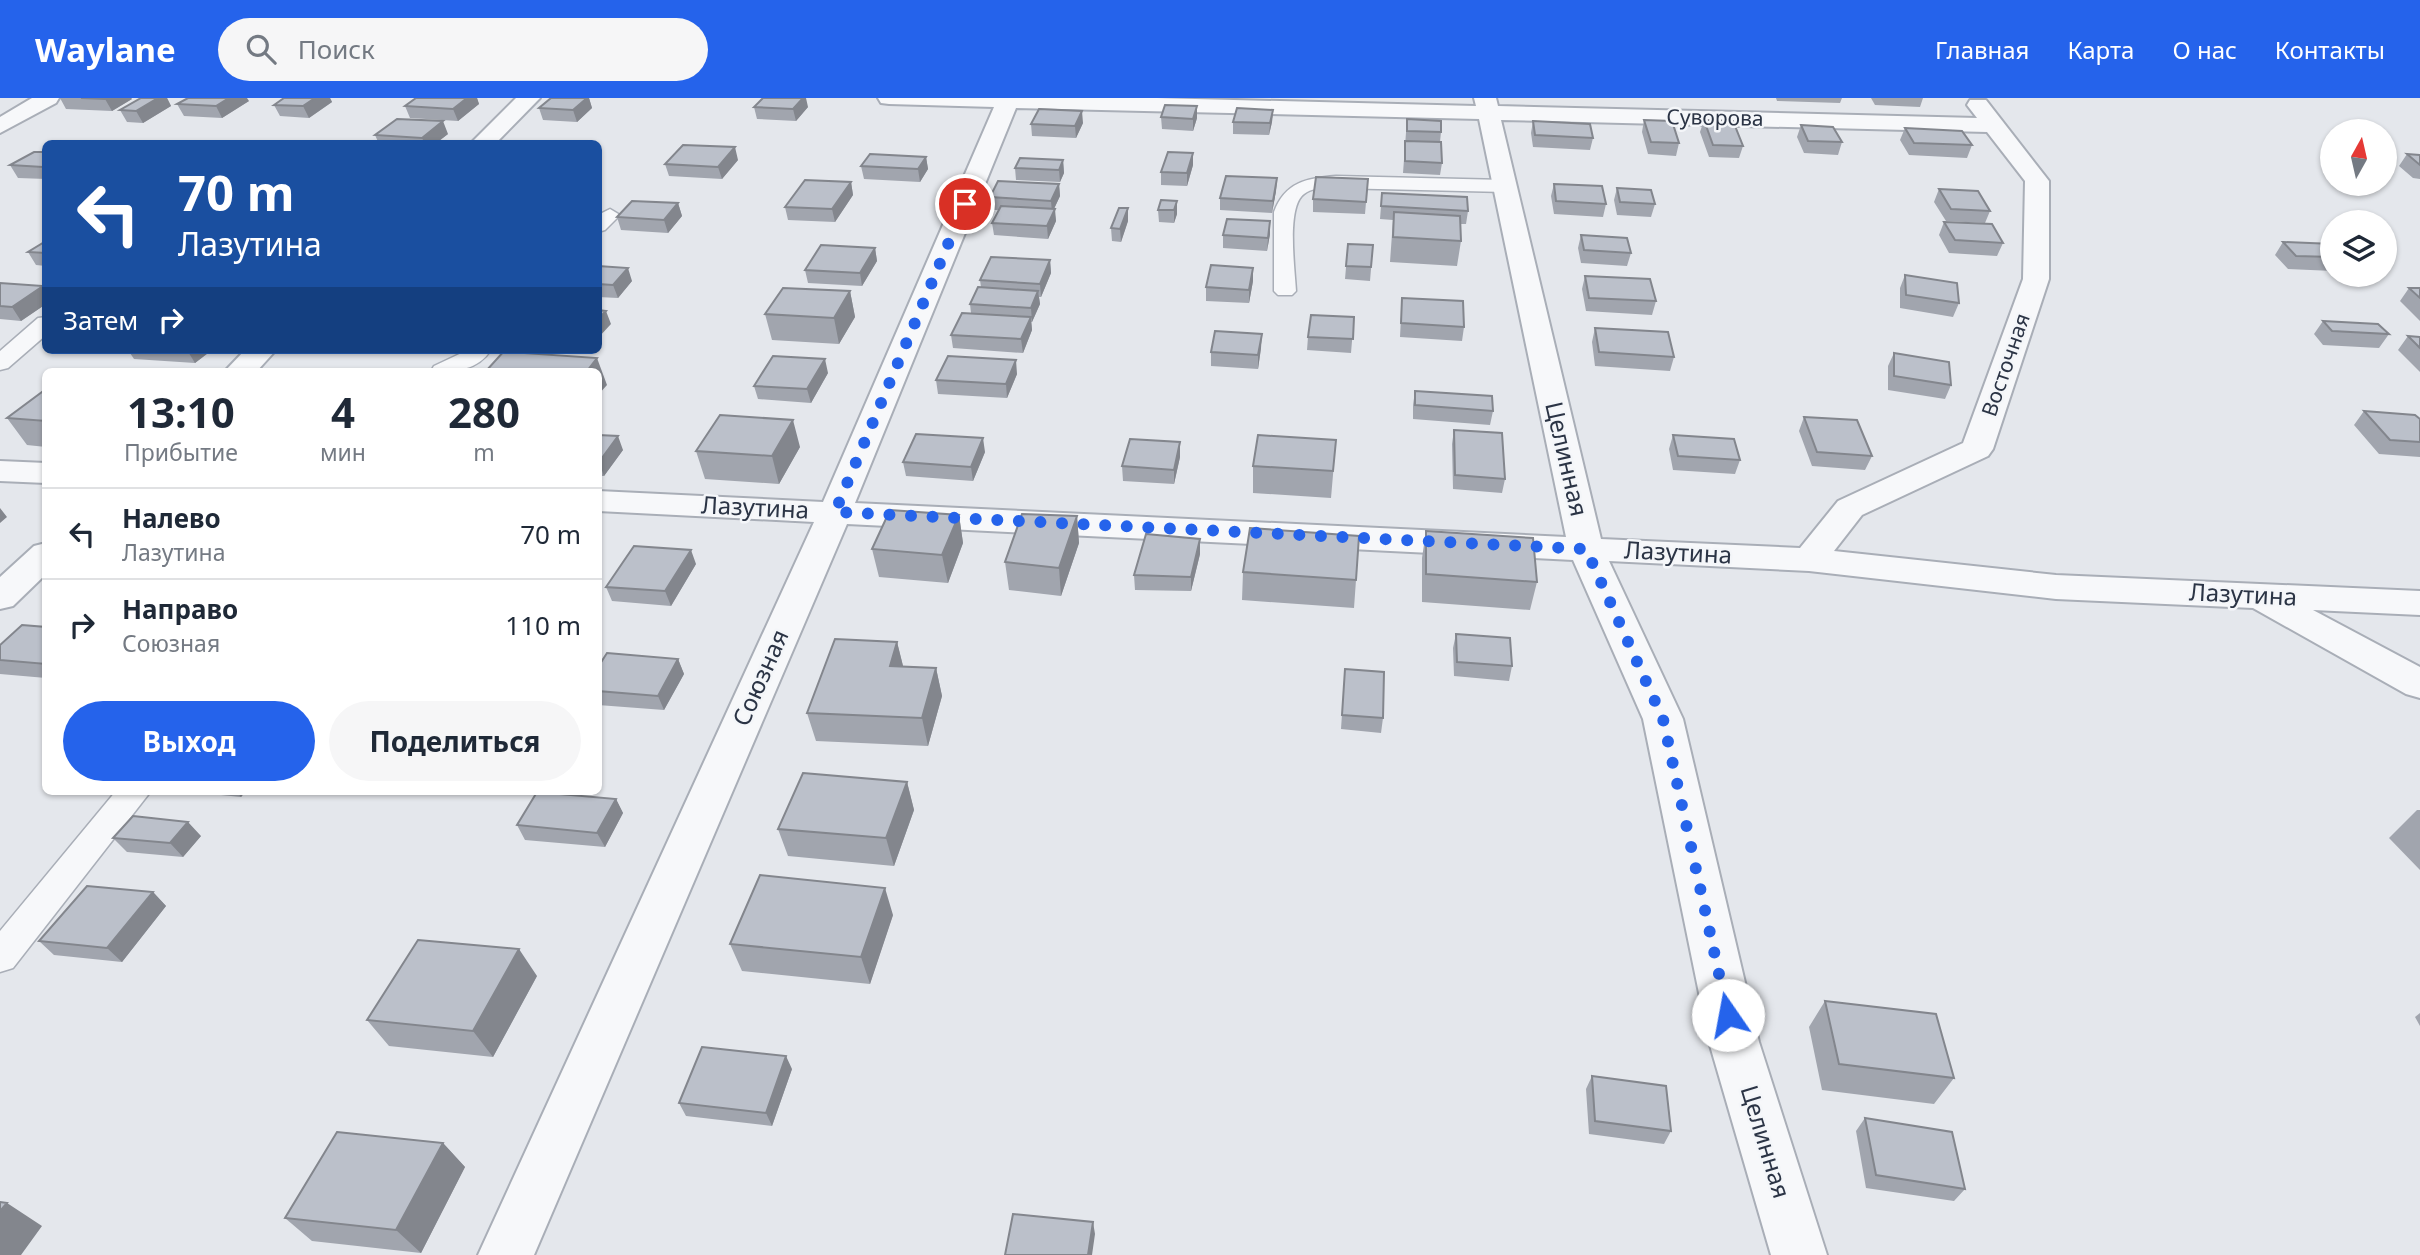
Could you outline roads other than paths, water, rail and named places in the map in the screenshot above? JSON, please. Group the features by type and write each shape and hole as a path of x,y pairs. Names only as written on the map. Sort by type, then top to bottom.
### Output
{"street":[{"path":"0,126 48,98"},
{"path":"485,140 529,98"},
{"name":"Суворова","path":"890,98 1487,105 1994,125"},
{"name":"Восточная","path":"1808,560 1850,508 1977,449 2036,279 2037,181 1972,98"},
{"name":"Союзная","path":"506,1255 835,512 1009,99"},
{"name":"Целинная","path":"1487,105 1586,549 1663,719 1734,1042 1799,1255"},
{"path":"243,368 258,354"},
{"path":"0,471 42,473"},
{"name":"Лазутина","path":"602,500 1808,560 2056,587 2420,603"},
{"path":"0,597 42,559"},
{"path":"2259,597 2420,684"}],"lane":[{"path":"1285,291 1284,212 1287,200 1295,190 1314,184 1336,183 1505,186"},
{"path":"0,363 42,326"},
{"path":"449,368 476,354"},
{"path":"0,957 132,795"}]}
